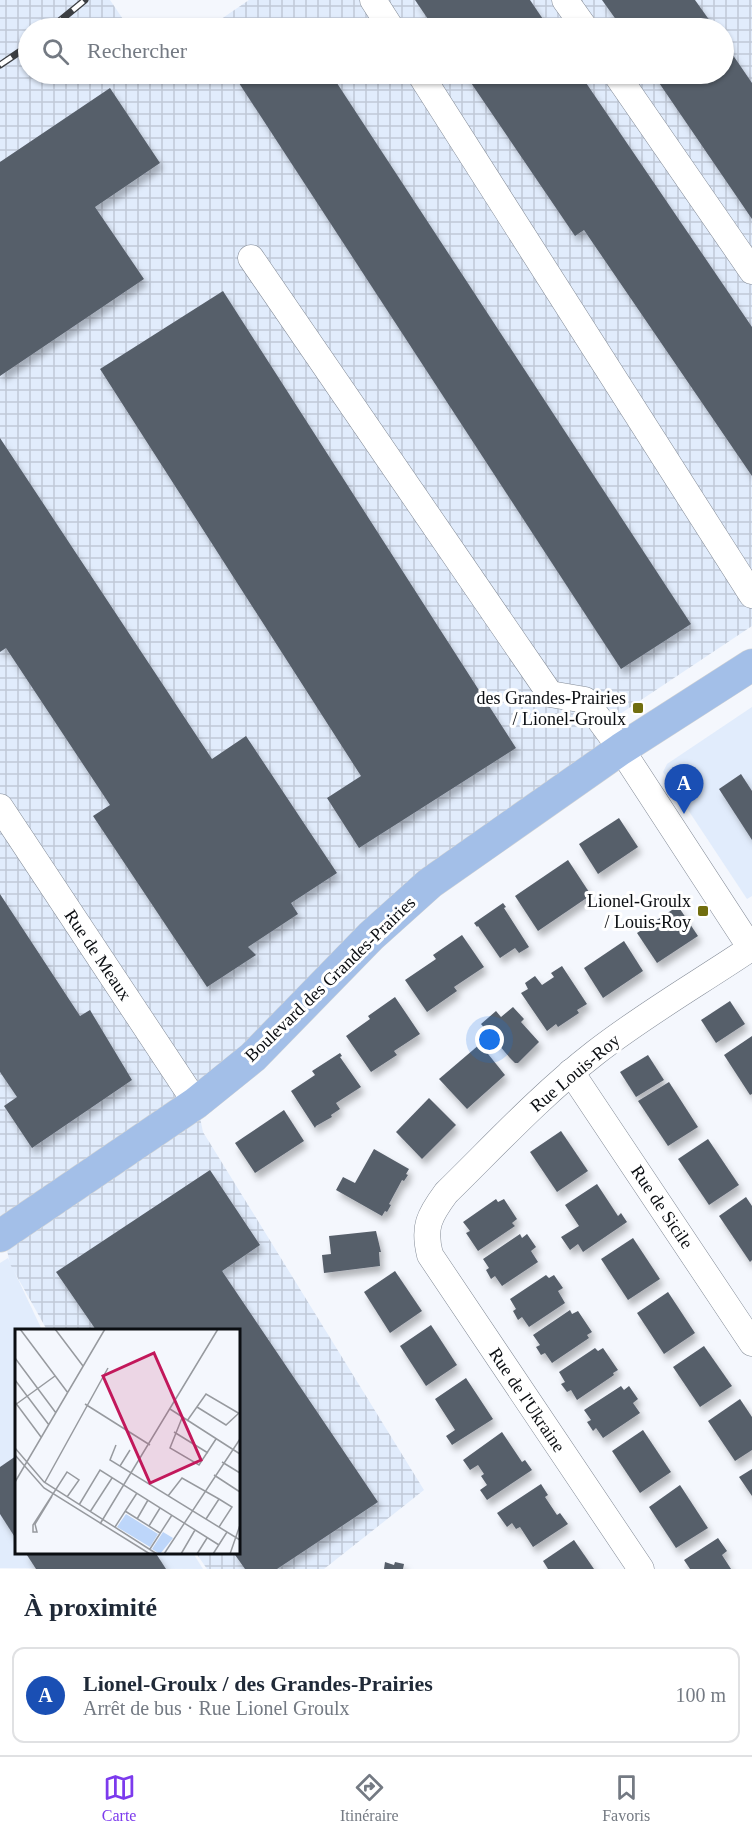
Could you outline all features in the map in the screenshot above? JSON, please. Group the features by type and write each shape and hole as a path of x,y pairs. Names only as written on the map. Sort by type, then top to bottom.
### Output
{"main road":[{"name":"Boulevard des Grandes-Prairies","path":"0,1236 196,1103 253,1057 371,936 430,883 621,748 752,665"}],"street":[{"path":"373,0 385,18"},
{"path":"565,0 578,18"},
{"path":"426,84 752,595"},
{"path":"623,84 752,271"},
{"path":"251,258 550,694 585,700 621,748 751,949"},
{"name":"Rue de Meaux","path":"0,807 196,1103"},
{"name":"Rue Louis-Roy","path":"426,1228 434,1209 446,1193 539,1100 571,1072 625,1031 751,949"},
{"name":"Rue de Sicile","path":"571,1072 752,1343"},
{"name":"Rue de l'Ukraine","path":"426,1228 430,1255 641,1569"}],"shaded area":[{"path":"0,0 110,0 122,18 18,18 18,84 734,84 734,18 223,18 249,0 752,0 752,626 617,716 621,749 525,807 197,1103 203,1132 424,1490 324,1569 207,1569 197,1554 240,1554 240,1329 46,1329 10,1264 0,1218"},
{"path":"752,707 752,896 747,899 663,772 667,764"},
{"path":"8,1258 42,1329 15,1329 15,1554 194,1554 203,1569 0,1568 0,1263"}],"building":[{"path":"415,0 530,0 542,18 427,18"},
{"path":"602,0 695,0 708,18 615,18"},
{"path":"734,57 752,83 752,219 660,84 734,84"},
{"path":"240,84 338,84 691,624 621,669"},
{"path":"472,84 587,84 752,327 752,476 584,230 575,236"},
{"path":"110,88 160,163 95,207 144,279 0,376 0,162"},
{"path":"223,291 516,748 359,848 327,798 361,776 100,369"},
{"path":"0,438 212,759 246,736 337,873 291,903 298,914 248,947 256,955 207,987 93,816 110,805 6,648 0,652"},
{"path":"741,774 752,791 752,840 719,789"},
{"path":"619,818 638,847 598,874 579,844"},
{"path":"568,860 591,895 538,931 515,896"},
{"path":"0,894 80,1016 90,1010 132,1080 32,1148 4,1106 17,1097 0,1072"},
{"path":"503,903 529,947 519,953 515,948 500,958 474,923"},
{"path":"678,906 698,936 657,963 637,933"},
{"path":"462,935 484,967 454,987 457,991 427,1012 405,980 436,959 433,955"},
{"path":"624,941 643,971 603,998 584,968"},
{"path":"562,966 587,1004 577,1010 579,1013 558,1027 556,1024 547,1031 521,993 528,989 525,983 535,976 542,985 554,977 551,973"},
{"path":"395,997 420,1034 394,1051 397,1055 371,1072 346,1036 370,1019 368,1016"},
{"path":"730,1001 745,1024 716,1043 701,1020"},
{"path":"513,1007 524,1019 521,1022 539,1042 518,1063 510,1058 481,1024 496,1011 501,1017"},
{"path":"752,1036 752,1094 750,1095 724,1055"},
{"path":"480,1044 505,1075 467,1109 439,1079"},
{"path":"340,1053 342,1056 340,1057 361,1087 336,1103 340,1109 315,1128 291,1091 315,1075 312,1071"},
{"path":"648,1055 664,1080 636,1097 620,1072"},
{"path":"669,1082 698,1127 668,1146 638,1101"},
{"path":"429,1098 456,1125 422,1159 396,1132"},
{"path":"284,1110 304,1141 255,1173 235,1143"},
{"path":"561,1131 588,1171 557,1192 530,1152"},
{"path":"708,1139 739,1185 709,1205 678,1159"},
{"path":"374,1149 409,1169 406,1174 408,1175 404,1181 402,1180 389,1204 391,1205 387,1212 385,1211 382,1216 336,1190 343,1177 355,1183"},
{"path":"210,1170 260,1245 222,1271 378,1502 277,1569 245,1569 234,1554 240,1554 240,1329 95,1329 56,1272"},
{"path":"597,1184 618,1216 621,1213 627,1222 583,1252 578,1244 570,1250 561,1237 579,1226 565,1205"},
{"path":"746,1197 752,1206 752,1260 750,1262 719,1216"},
{"path":"496,1199 498,1202 504,1199 517,1219 512,1223 515,1226 478,1251 466,1233 470,1231 463,1222"},
{"path":"376,1231 381,1252 379,1252 380,1266 324,1273 322,1255 331,1254 329,1236"},
{"path":"520,1234 522,1238 527,1234 536,1247 531,1251 538,1262 502,1286 495,1276 491,1279 486,1270 489,1268 483,1259"},
{"path":"633,1238 660,1279 628,1300 601,1259"},
{"path":"395,1271 422,1311 390,1333 364,1292"},
{"path":"546,1275 549,1278 554,1275 563,1288 558,1291 565,1303 529,1327 522,1317 518,1320 513,1311 516,1309 510,1299"},
{"path":"668,1292 695,1333 664,1354 637,1313"},
{"path":"570,1310 572,1314 578,1311 592,1332 587,1335 589,1338 552,1363 545,1353 541,1355 536,1347 540,1345 533,1335"},
{"path":"431,1325 457,1365 426,1386 400,1346"},
{"path":"704,1346 732,1386 700,1407 673,1367"},
{"path":"595,1348 598,1351 603,1348 618,1370 577,1400 571,1390 567,1392 561,1384 565,1382 559,1372"},
{"path":"466,1378 493,1419 452,1445 446,1436 455,1430 435,1399"},
{"path":"621,1386 624,1390 629,1386 638,1399 633,1403 640,1413 603,1438 596,1428 593,1431 587,1422 591,1420 584,1410"},
{"path":"740,1399 752,1417 752,1450 735,1461 708,1421"},
{"path":"643,1430 671,1472 640,1493 612,1451"},
{"path":"502,1432 522,1462 525,1460 532,1470 487,1500 480,1490 487,1485 481,1476 484,1474 478,1465 470,1470 463,1460"},
{"path":"15,1457 15,1537 0,1514 0,1467"},
{"path":"752,1469 752,1496 739,1477"},
{"path":"541,1484 548,1495 545,1497 557,1515 560,1513 568,1524 533,1547 520,1527 516,1529 512,1523 507,1527 497,1513"},
{"path":"680,1485 708,1528 676,1548 649,1507"},
{"path":"718,1538 727,1551 722,1555 731,1569 690,1569 684,1560"},
{"path":"574,1540 594,1569 548,1569 543,1561"},
{"path":"26,1554 156,1554 166,1569 36,1569"},
{"path":"385,1562 394,1565 395,1562 404,1564 403,1569 384,1569"}],"railway":[{"path":"63,18 85,0"},
{"path":"0,65 18,53"}],"place":[{"name":"des Grandes-Prairies / Lionel-Groulx","path":"638,708"},
{"name":"Lionel-Groulx / des Grandes-Prairies","path":"684,814"},
{"name":"Lionel-Groulx / Louis-Roy","path":"703,911"}]}
